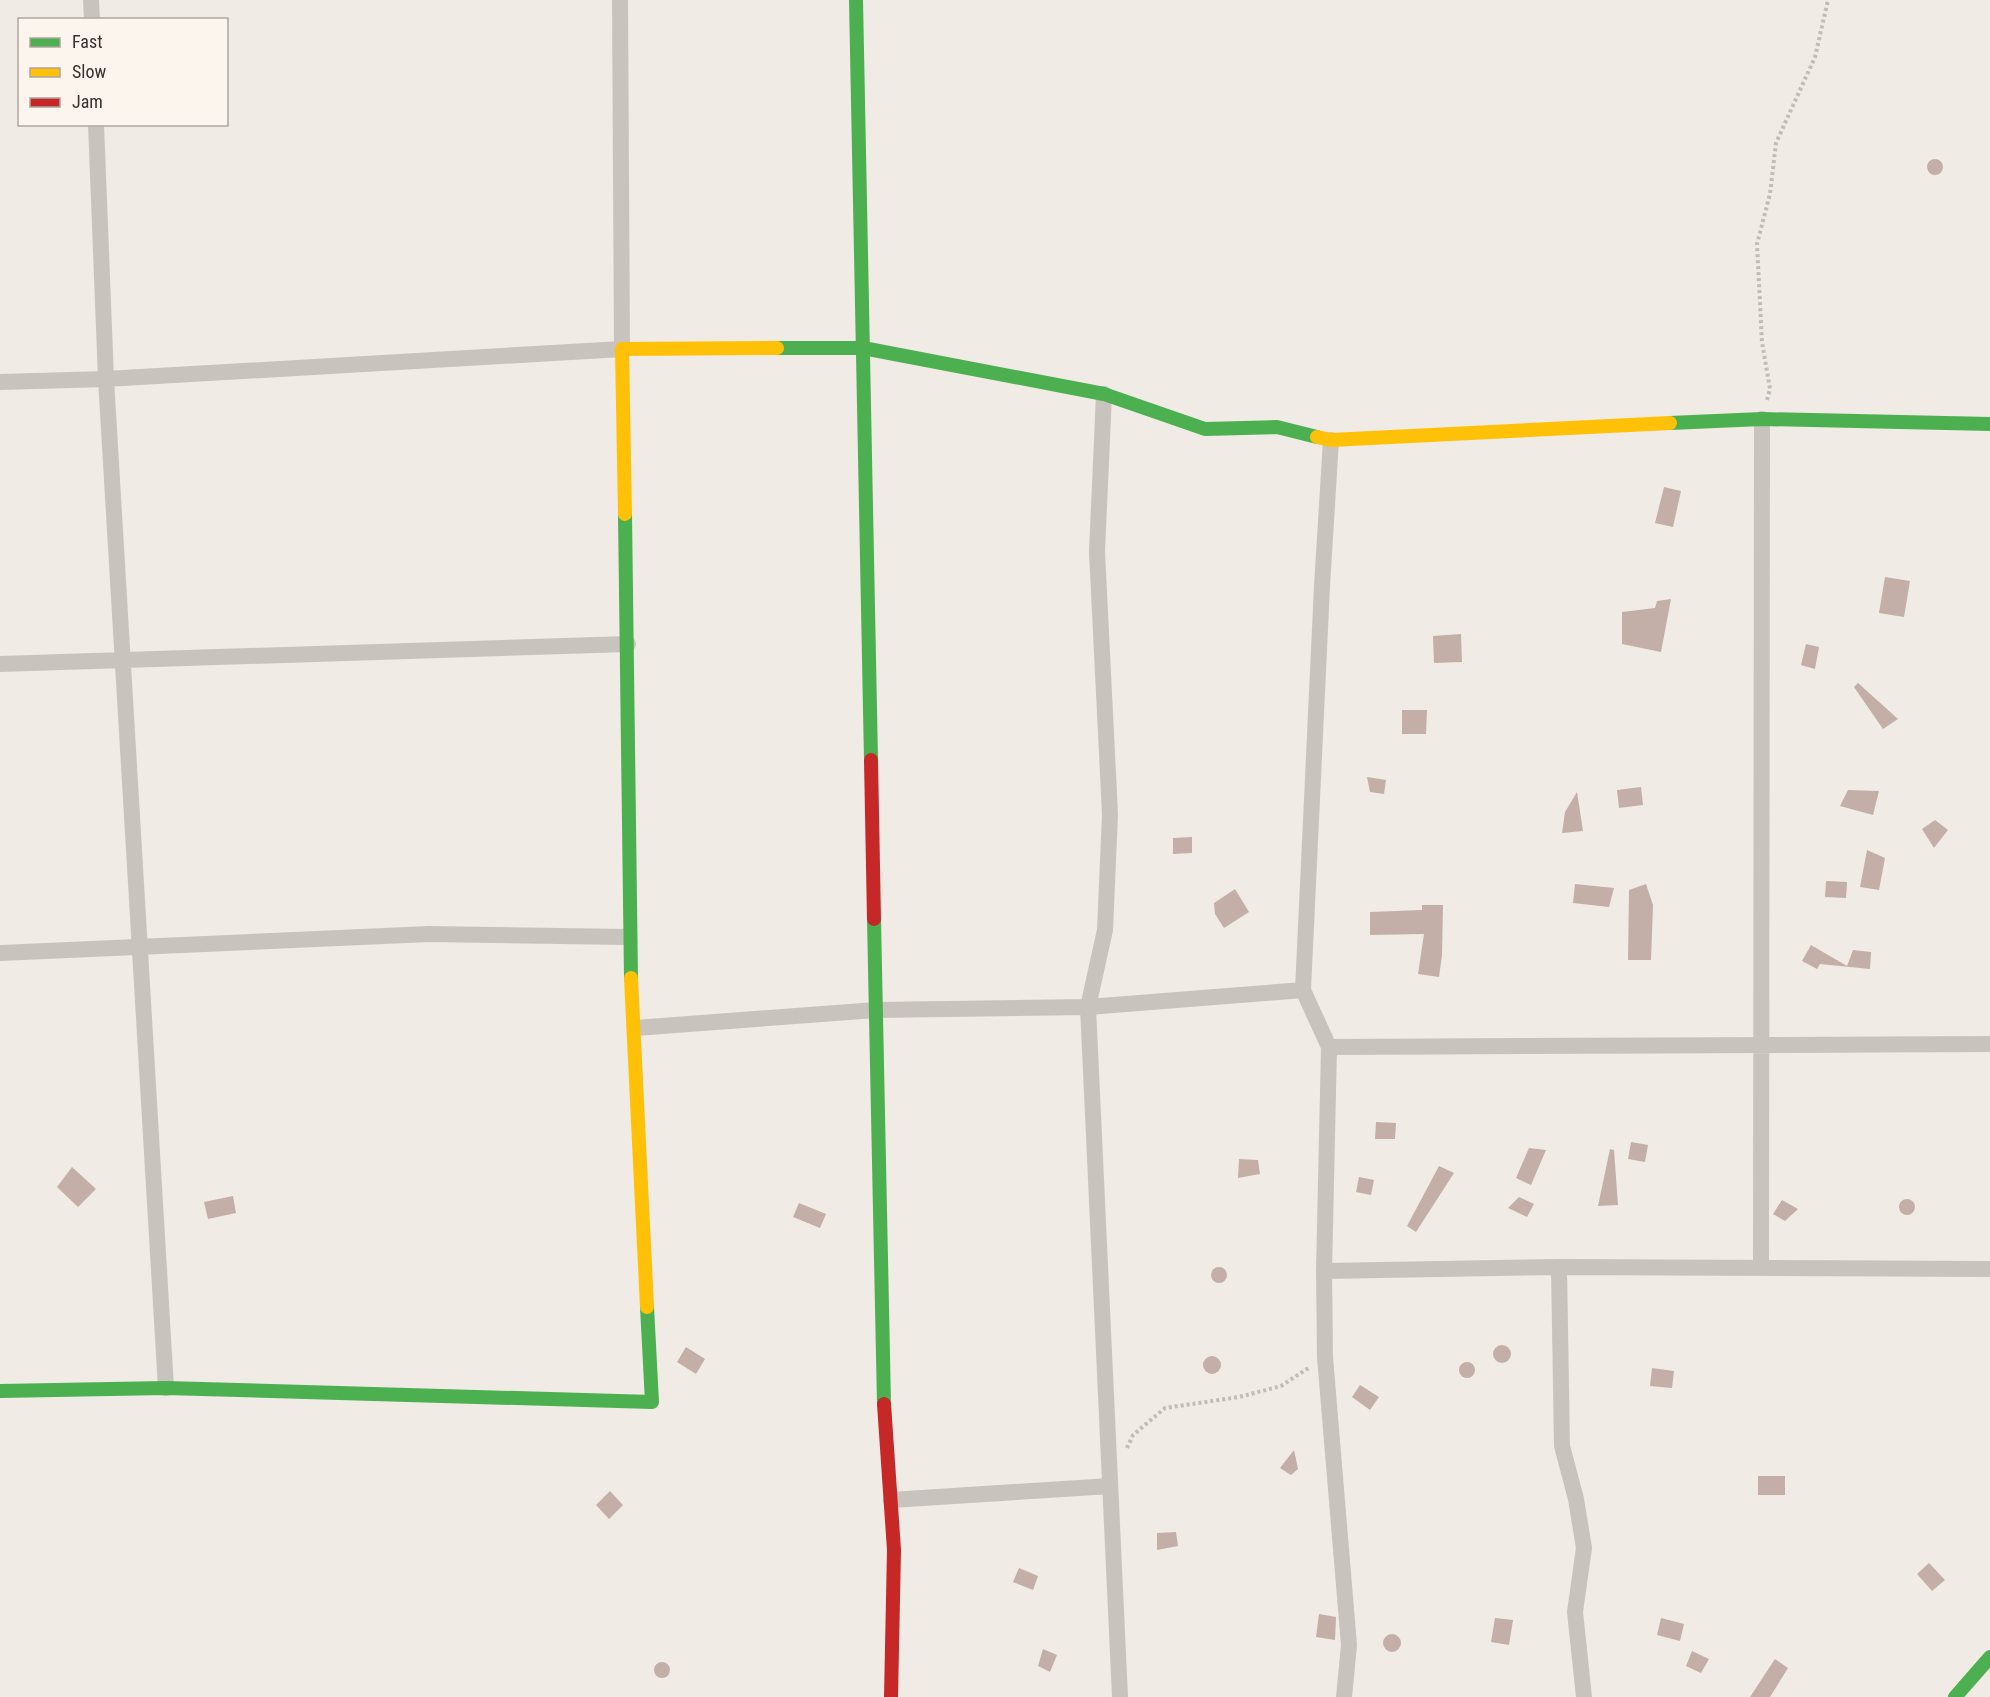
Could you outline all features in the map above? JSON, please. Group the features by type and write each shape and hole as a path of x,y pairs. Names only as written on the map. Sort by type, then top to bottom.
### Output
{"street":[{"path":"91,0 92,18"},
{"path":"0,1391 166,1388 652,1402 635,1028 628,937 628,644 622,349 620,0"},
{"path":"856,0 883,1387 894,1550 891,1697"},
{"path":"96,126 106,379 166,1388"},
{"path":"0,382 106,379 622,349 863,348 1104,394 1205,429 1277,427 1331,440 1762,419 1990,424"},
{"path":"1104,394 1097,552 1110,814 1105,930 1088,1007 1120,1697"},
{"path":"1761,1268 1762,419"},
{"path":"1331,440 1303,990 1329,1047 1324,1271 1325,1357 1349,1645 1344,1697"},
{"path":"0,664 628,644"},
{"path":"0,953 429,934 628,937"},
{"path":"635,1028 876,1010 1088,1007 1303,990"},
{"path":"1329,1047 1990,1044"},
{"path":"1324,1271 1559,1267 1990,1269"},
{"path":"1559,1267 1562,1446 1584,1548 1575,1612 1584,1697"},
{"path":"891,1500 1110,1486"},
{"path":"1955,1697 1990,1657"}],"path":[{"path":"1762,419 1770,389 1762,342 1757,244 1770,194 1776,143 1815,57 1828,0"},
{"path":"1124,1455 1133,1435 1165,1408 1239,1397 1281,1386 1325,1357"}],"building":[{"path":"1935,159 1941,161 1943,167 1941,173 1935,175 1929,173 1927,167 1929,161"},
{"path":"1664,487 1681,491 1673,527 1655,523"},
{"path":"1885,577 1910,581 1904,617 1879,613"},
{"path":"1671,599 1661,652 1622,644 1622,612 1655,608 1657,601"},
{"path":"1461,634 1462,662 1434,663 1433,636"},
{"path":"1806,644 1819,647 1815,669 1801,665"},
{"path":"1858,683 1898,719 1883,729 1854,687"},
{"path":"1402,710 1427,710 1426,734 1402,734"},
{"path":"1367,777 1386,780 1384,794 1370,792"},
{"path":"1641,787 1643,805 1619,808 1617,790"},
{"path":"1848,790 1879,791 1873,815 1840,806"},
{"path":"1577,792 1583,831 1562,833 1565,812"},
{"path":"1935,820 1948,830 1934,848 1922,829"},
{"path":"1192,837 1192,853 1173,854 1173,838"},
{"path":"1867,850 1885,858 1879,890 1860,887"},
{"path":"1826,881 1847,882 1846,898 1825,897"},
{"path":"1575,884 1614,888 1609,907 1573,903"},
{"path":"1646,884 1653,905 1651,960 1628,960 1629,890"},
{"path":"1235,889 1249,912 1224,928 1215,914 1214,903"},
{"path":"1422,905 1443,905 1439,977 1418,974 1424,934 1370,935 1370,912 1422,910"},
{"path":"1811,945 1847,966 1853,950 1871,952 1870,969 1820,964 1817,969 1802,961"},
{"path":"1376,1122 1396,1123 1395,1139 1375,1139"},
{"path":"1631,1142 1648,1145 1645,1162 1628,1159"},
{"path":"1529,1148 1546,1150 1531,1185 1516,1178"},
{"path":"1610,1149 1614,1150 1618,1205 1598,1206"},
{"path":"1239,1159 1258,1160 1260,1174 1238,1178"},
{"path":"1439,1166 1454,1173 1416,1232 1407,1226"},
{"path":"72,1167 96,1189 78,1207 57,1187"},
{"path":"1359,1177 1374,1180 1371,1195 1356,1192"},
{"path":"233,1196 236,1213 208,1219 204,1202"},
{"path":"1519,1197 1534,1204 1527,1217 1508,1208"},
{"path":"1907,1199 1913,1201 1915,1207 1913,1213 1907,1215 1901,1213 1899,1207 1901,1201"},
{"path":"1782,1200 1798,1209 1785,1221 1773,1214"},
{"path":"799,1203 826,1214 820,1228 793,1217"},
{"path":"1216,1267 1222,1267 1227,1275 1225,1281 1216,1283 1211,1278 1211,1272"},
{"path":"1502,1345 1508,1348 1511,1354 1508,1360 1502,1363 1496,1360 1493,1354 1496,1348"},
{"path":"686,1347 705,1359 696,1374 677,1362"},
{"path":"1212,1356 1218,1359 1221,1365 1218,1371 1212,1374 1206,1371 1203,1365 1206,1359"},
{"path":"1467,1362 1475,1370 1467,1378 1459,1370"},
{"path":"1652,1368 1674,1371 1672,1388 1650,1386"},
{"path":"1360,1385 1379,1397 1370,1410 1352,1397"},
{"path":"1294,1450 1298,1469 1291,1475 1280,1468"},
{"path":"1758,1476 1785,1476 1785,1495 1758,1495"},
{"path":"610,1491 623,1505 609,1519 596,1505"},
{"path":"1176,1532 1178,1546 1157,1550 1157,1533"},
{"path":"1929,1563 1945,1580 1932,1591 1917,1574"},
{"path":"1019,1568 1038,1576 1033,1590 1013,1582"},
{"path":"1319,1614 1336,1617 1335,1640 1316,1637"},
{"path":"1495,1618 1513,1620 1509,1645 1491,1642"},
{"path":"1661,1618 1684,1624 1680,1641 1657,1635"},
{"path":"1392,1634 1398,1637 1401,1643 1398,1649 1392,1652 1386,1649 1383,1643 1386,1637"},
{"path":"1043,1649 1057,1655 1050,1672 1038,1666"},
{"path":"1692,1651 1709,1659 1701,1673 1686,1666"},
{"path":"1775,1659 1788,1668 1770,1697 1750,1697"},
{"path":"662,1662 670,1670 662,1678 654,1670"}],"traffic: fast":[{"path":"856,0 871,760"},
{"path":"777,348 863,348 1104,394 1205,429 1277,427 1317,437"},
{"path":"1670,423 1762,419 1990,424"},
{"path":"625,514 631,978"},
{"path":"874,919 884,1404"},
{"path":"0,1391 166,1388 652,1402 647,1307"},
{"path":"1955,1697 1990,1657"}],"traffic: slow":[{"path":"625,514 622,349 777,348"},
{"path":"1317,437 1331,440 1670,423"},
{"path":"631,978 647,1307"}],"traffic: jam":[{"path":"871,760 874,919"},
{"path":"884,1404 894,1550 891,1697"}]}
